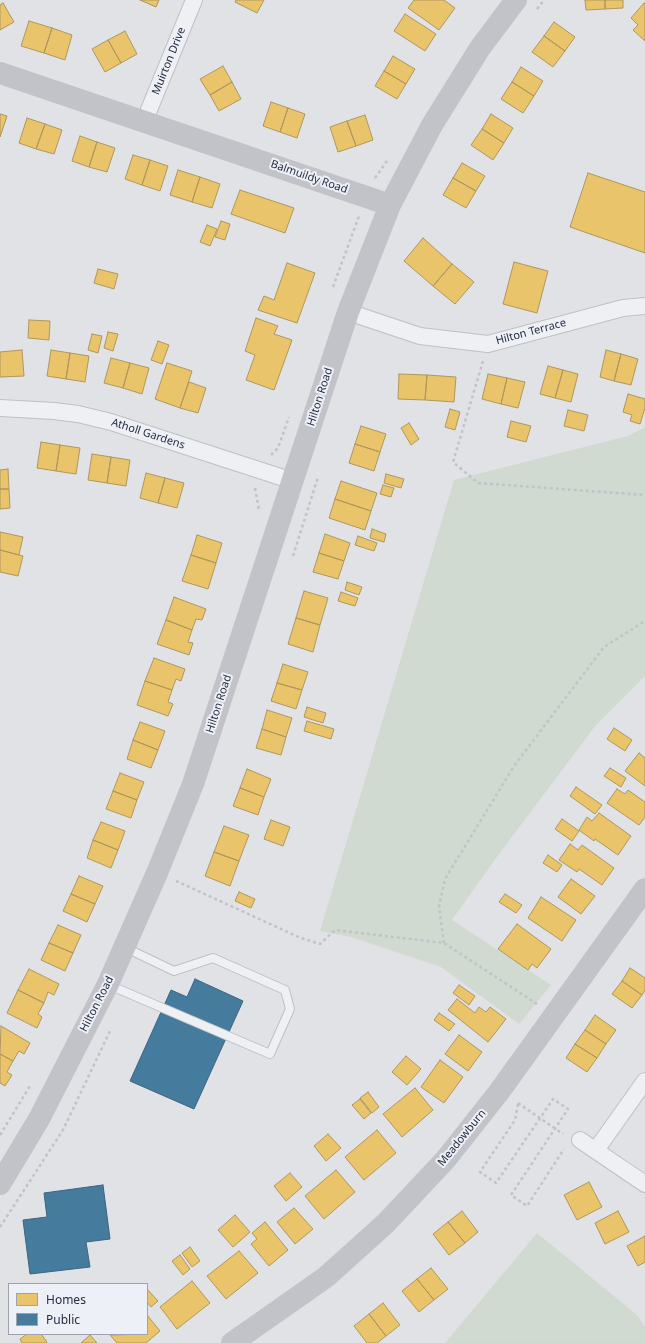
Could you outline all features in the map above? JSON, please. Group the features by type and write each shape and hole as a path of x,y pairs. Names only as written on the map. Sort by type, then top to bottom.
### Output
{"street":[{"name":"Muirton Drive","path":"144,122 194,0"},
{"path":"390,205 432,125 480,48 516,0"},
{"name":"Balmuildy Road","path":"0,74 390,205"},
{"name":"Hilton Road","path":"0,1184 39,1119 108,984 157,873 193,784 348,312 390,205"},
{"name":"Hilton Terrace","path":"348,312 420,336 488,344 623,308 645,306"},
{"name":"Atholl Gardens","path":"0,408 78,414 111,422 293,481"},
{"name":"Meadowburn","path":"232,1343 326,1277 386,1223 446,1159 499,1092 645,889"},
{"path":"596,1150 645,1081"},
{"path":"576,1139 596,1150 645,1184"}],"lane":[{"path":"108,984 270,1054 290,1008 285,990 213,958 174,971 125,947"}],"path":[{"path":"332,290 360,214 362,195 390,155"},
{"path":"488,344 453,462 478,483 645,495"},
{"path":"260,510 254,484 257,469 278,448 291,410"},
{"path":"444,943 439,906 445,879 514,766 604,647 645,621"},
{"path":"157,873 301,938 320,944 335,930 444,943 553,1015"},
{"path":"0,1135 32,1082"},
{"path":"499,1092 518,1103 540,1118 556,1128 576,1139 527,1206 511,1195 556,1128 568,1109 553,1099 540,1118 496,1183 480,1172 515,1120 518,1103"}],"shaded area":[{"path":"645,427 645,676 596,725 496,858 452,920 551,985 519,1024 441,967 351,937 320,931 454,480 628,436"},
{"path":"537,1233 637,1315 645,1327 645,1343 445,1343"}],"building: Homes":[{"path":"140,0 159,0 156,7"},
{"path":"236,0 264,0 257,13 235,2"},
{"path":"414,0 444,0 455,8 439,30 408,8"},
{"path":"585,0 605,0 605,9 586,10"},
{"path":"605,0 623,0 623,8 605,9"},
{"path":"3,3 14,22 0,30 0,5"},
{"path":"644,3 645,41 633,30 638,25 631,18"},
{"path":"405,14 436,34 425,51 394,31"},
{"path":"29,21 52,28 44,53 21,46"},
{"path":"554,22 575,37 565,51 544,36"},
{"path":"52,28 72,35 65,60 44,53"},
{"path":"125,31 137,54 121,63 108,40"},
{"path":"544,36 565,51 553,67 532,52"},
{"path":"108,40 121,63 105,72 92,49"},
{"path":"393,56 415,69 406,84 384,71"},
{"path":"223,66 232,82 210,95 200,79"},
{"path":"521,67 543,81 534,96 512,82"},
{"path":"384,71 406,84 397,99 375,86"},
{"path":"232,82 241,99 219,111 210,95"},
{"path":"512,82 534,96 523,113 501,99"},
{"path":"271,102 288,108 280,132 263,126"},
{"path":"288,108 305,114 297,138 280,132"},
{"path":"0,114 7,116 0,137"},
{"path":"491,114 513,128 504,143 482,129"},
{"path":"365,115 373,140 356,146 347,121"},
{"path":"27,118 45,124 36,149 19,143"},
{"path":"347,121 356,146 338,152 330,127"},
{"path":"45,124 62,130 54,154 36,149"},
{"path":"482,129 504,143 493,160 471,145"},
{"path":"80,136 97,142 89,167 72,161"},
{"path":"97,142 115,148 107,172 89,167"},
{"path":"133,155 150,160 142,185 125,179"},
{"path":"150,160 168,166 160,191 142,185"},
{"path":"462,163 485,176 476,191 453,178"},
{"path":"178,170 200,177 192,202 170,195"},
{"path":"588,173 645,192 645,253 570,227"},
{"path":"200,177 220,184 212,208 192,202"},
{"path":"453,178 476,191 466,208 443,195"},
{"path":"240,190 294,208 285,233 231,214"},
{"path":"221,221 230,224 225,240 215,237"},
{"path":"207,225 217,229 210,246 200,242"},
{"path":"423,238 452,264 433,286 404,261"},
{"path":"514,262 548,271 537,313 503,304"},
{"path":"287,263 315,273 297,323 258,310 264,296 274,300"},
{"path":"452,264 474,282 455,304 433,286"},
{"path":"98,269 118,274 114,289 94,283"},
{"path":"256,318 278,326 274,334 292,340 274,390 246,380 255,355 245,351"},
{"path":"29,320 50,321 49,340 28,338"},
{"path":"108,332 118,334 113,351 104,348"},
{"path":"92,334 102,336 98,353 88,350"},
{"path":"158,341 169,345 162,364 151,360"},
{"path":"22,350 24,376 0,377 0,352"},
{"path":"51,350 70,353 66,379 47,376"},
{"path":"606,350 621,354 614,381 600,377"},
{"path":"70,353 89,356 85,382 66,379"},
{"path":"621,354 638,359 631,385 614,381"},
{"path":"111,358 130,363 123,388 104,383"},
{"path":"130,363 149,368 142,394 123,388"},
{"path":"167,363 192,371 180,408 155,399"},
{"path":"548,366 563,370 555,398 540,394"},
{"path":"563,370 578,374 571,402 555,398"},
{"path":"399,374 427,375 425,400 398,399"},
{"path":"488,374 507,378 501,404 482,399"},
{"path":"427,375 456,377 454,402 425,400"},
{"path":"507,378 525,382 518,408 501,404"},
{"path":"189,382 206,388 198,413 180,408"},
{"path":"628,394 645,399 645,408 640,424 630,421 632,415 623,412"},
{"path":"450,409 460,412 455,430 445,427"},
{"path":"568,410 588,415 584,431 564,426"},
{"path":"511,421 531,426 526,442 507,437"},
{"path":"409,423 419,439 411,445 401,428"},
{"path":"361,426 386,434 380,452 355,444"},
{"path":"41,442 60,445 56,471 37,468"},
{"path":"355,444 380,452 374,471 349,463"},
{"path":"60,445 80,448 76,474 56,471"},
{"path":"92,454 111,457 107,483 88,480"},
{"path":"111,457 130,460 126,486 107,483"},
{"path":"8,469 9,489 0,489 0,470"},
{"path":"146,473 165,478 158,503 140,498"},
{"path":"386,474 404,479 401,488 384,483"},
{"path":"165,478 184,483 177,508 158,503"},
{"path":"341,481 377,493 371,511 335,499"},
{"path":"383,485 394,488 391,497 380,494"},
{"path":"0,489 9,489 10,508 0,509"},
{"path":"335,499 371,511 365,530 329,518"},
{"path":"372,529 386,534 384,542 370,538"},
{"path":"0,532 23,537 19,555 0,550"},
{"path":"325,534 350,543 344,561 319,553"},
{"path":"197,535 222,543 216,563 191,555"},
{"path":"358,536 377,543 374,551 355,545"},
{"path":"0,550 23,556 18,576 0,572"},
{"path":"319,553 344,561 338,579 313,572"},
{"path":"191,555 216,563 208,589 182,581"},
{"path":"347,582 362,587 359,595 345,590"},
{"path":"304,591 328,598 320,625 296,618"},
{"path":"341,592 358,598 355,606 338,601"},
{"path":"174,597 206,609 202,620 196,619 192,630 166,620"},
{"path":"296,618 320,625 313,652 288,644"},
{"path":"166,620 192,630 188,642 193,643 189,655 157,644"},
{"path":"154,658 185,669 181,681 176,679 172,690 145,681"},
{"path":"283,664 308,672 302,690 277,683"},
{"path":"145,681 172,690 168,702 173,704 168,716 137,705"},
{"path":"277,683 302,690 296,709 271,701"},
{"path":"307,707 326,713 323,723 304,717"},
{"path":"267,710 292,718 286,737 262,729"},
{"path":"307,721 334,729 331,739 304,731"},
{"path":"140,722 165,731 158,750 133,740"},
{"path":"614,728 632,740 625,751 607,739"},
{"path":"262,729 286,737 281,755 256,748"},
{"path":"133,740 158,750 151,768 127,759"},
{"path":"639,753 645,758 645,786 625,771"},
{"path":"610,768 626,778 621,787 604,776"},
{"path":"247,769 271,779 264,797 240,788"},
{"path":"120,773 144,782 137,800 113,791"},
{"path":"576,787 602,805 595,814 570,796"},
{"path":"240,788 264,797 258,815 233,806"},
{"path":"617,789 625,794 628,790 645,802 645,817 639,825 607,803"},
{"path":"113,791 137,800 131,818 106,809"},
{"path":"599,813 631,836 618,855 579,830 587,817 592,821"},
{"path":"562,819 579,831 572,841 555,829"},
{"path":"271,820 290,827 283,846 264,839"},
{"path":"101,822 125,831 118,850 93,840"},
{"path":"224,826 249,835 239,861 214,852"},
{"path":"93,840 118,850 111,868 87,858"},
{"path":"570,844 578,850 582,845 614,868 602,885 579,869 577,872 559,860"},
{"path":"214,852 239,861 230,886 205,876"},
{"path":"548,855 562,865 557,872 543,863"},
{"path":"79,876 103,886 95,904 71,894"},
{"path":"571,879 595,896 581,914 558,897"},
{"path":"239,892 255,899 251,908 235,901"},
{"path":"71,894 95,904 87,922 63,911"},
{"path":"505,894 522,905 516,913 499,902"},
{"path":"541,897 576,920 562,941 528,918"},
{"path":"517,924 551,949 537,968 532,964 528,970 498,949"},
{"path":"58,925 81,935 73,953 49,943"},
{"path":"49,943 73,953 65,971 41,960"},
{"path":"630,968 645,978 645,990 642,995 622,981"},
{"path":"29,969 59,984 54,995 48,992 44,1003 18,990"},
{"path":"622,981 642,995 632,1008 612,994"},
{"path":"459,985 475,996 469,1005 453,993"},
{"path":"18,990 44,1003 38,1014 42,1017 37,1028 7,1013"},
{"path":"457,999 475,1013 479,1007 486,1012 490,1007 506,1019 488,1042 448,1010"},
{"path":"439,1013 455,1024 449,1031 434,1020"},
{"path":"595,1015 616,1030 606,1044 585,1030"},
{"path":"1,1026 30,1043 24,1054 19,1051 13,1061 0,1054"},
{"path":"585,1030 606,1044 597,1058 575,1044"},
{"path":"459,1035 482,1052 468,1071 445,1054"},
{"path":"575,1044 597,1058 587,1072 566,1058"},
{"path":"0,1054 13,1061 7,1072 12,1075 5,1086 0,1083"},
{"path":"406,1056 421,1069 407,1085 392,1072"},
{"path":"440,1060 463,1077 444,1103 421,1087"},
{"path":"415,1088 433,1110 402,1137 383,1114"},
{"path":"368,1092 379,1107 372,1113 360,1098"},
{"path":"360,1099 371,1113 364,1119 352,1105"},
{"path":"377,1130 396,1153 364,1180 345,1157"},
{"path":"328,1134 341,1148 326,1161 314,1146"},
{"path":"336,1170 355,1192 324,1219 305,1196"},
{"path":"290,1173 302,1187 286,1201 274,1186"},
{"path":"589,1182 602,1207 577,1220 564,1195"},
{"path":"294,1208 313,1229 295,1244 277,1222"},
{"path":"462,1211 478,1232 465,1243 448,1222"},
{"path":"618,1211 629,1232 605,1244 595,1223"},
{"path":"235,1215 250,1232 233,1247 218,1230"},
{"path":"265,1222 288,1250 269,1266 251,1244 257,1239 252,1233"},
{"path":"448,1222 465,1243 449,1255 433,1234"},
{"path":"645,1236 645,1262 638,1266 627,1246"},
{"path":"190,1247 200,1261 192,1267 182,1253"},
{"path":"239,1251 258,1273 226,1299 207,1276"},
{"path":"180,1255 190,1269 183,1275 172,1261"},
{"path":"431,1268 448,1289 434,1300 417,1279"},
{"path":"417,1279 434,1300 419,1312 402,1291"},
{"path":"192,1281 210,1303 177,1329 160,1307"},
{"path":"148,1290 158,1301 151,1307 148,1303"},
{"path":"383,1303 400,1325 386,1336 369,1314"},
{"path":"369,1314 386,1336 377,1343 367,1343 354,1326"},
{"path":"148,1316 160,1331 146,1343 117,1343 110,1335 148,1335"},
{"path":"26,1335 42,1335 47,1342 22,1343 20,1339"},
{"path":"90,1335 97,1343 81,1343"}],"building: Public":[{"path":"195,979 243,1001 194,1109 130,1081 171,990 187,997"},
{"path":"103,1185 110,1239 86,1242 90,1267 30,1274 23,1220 47,1217 44,1193"}]}
